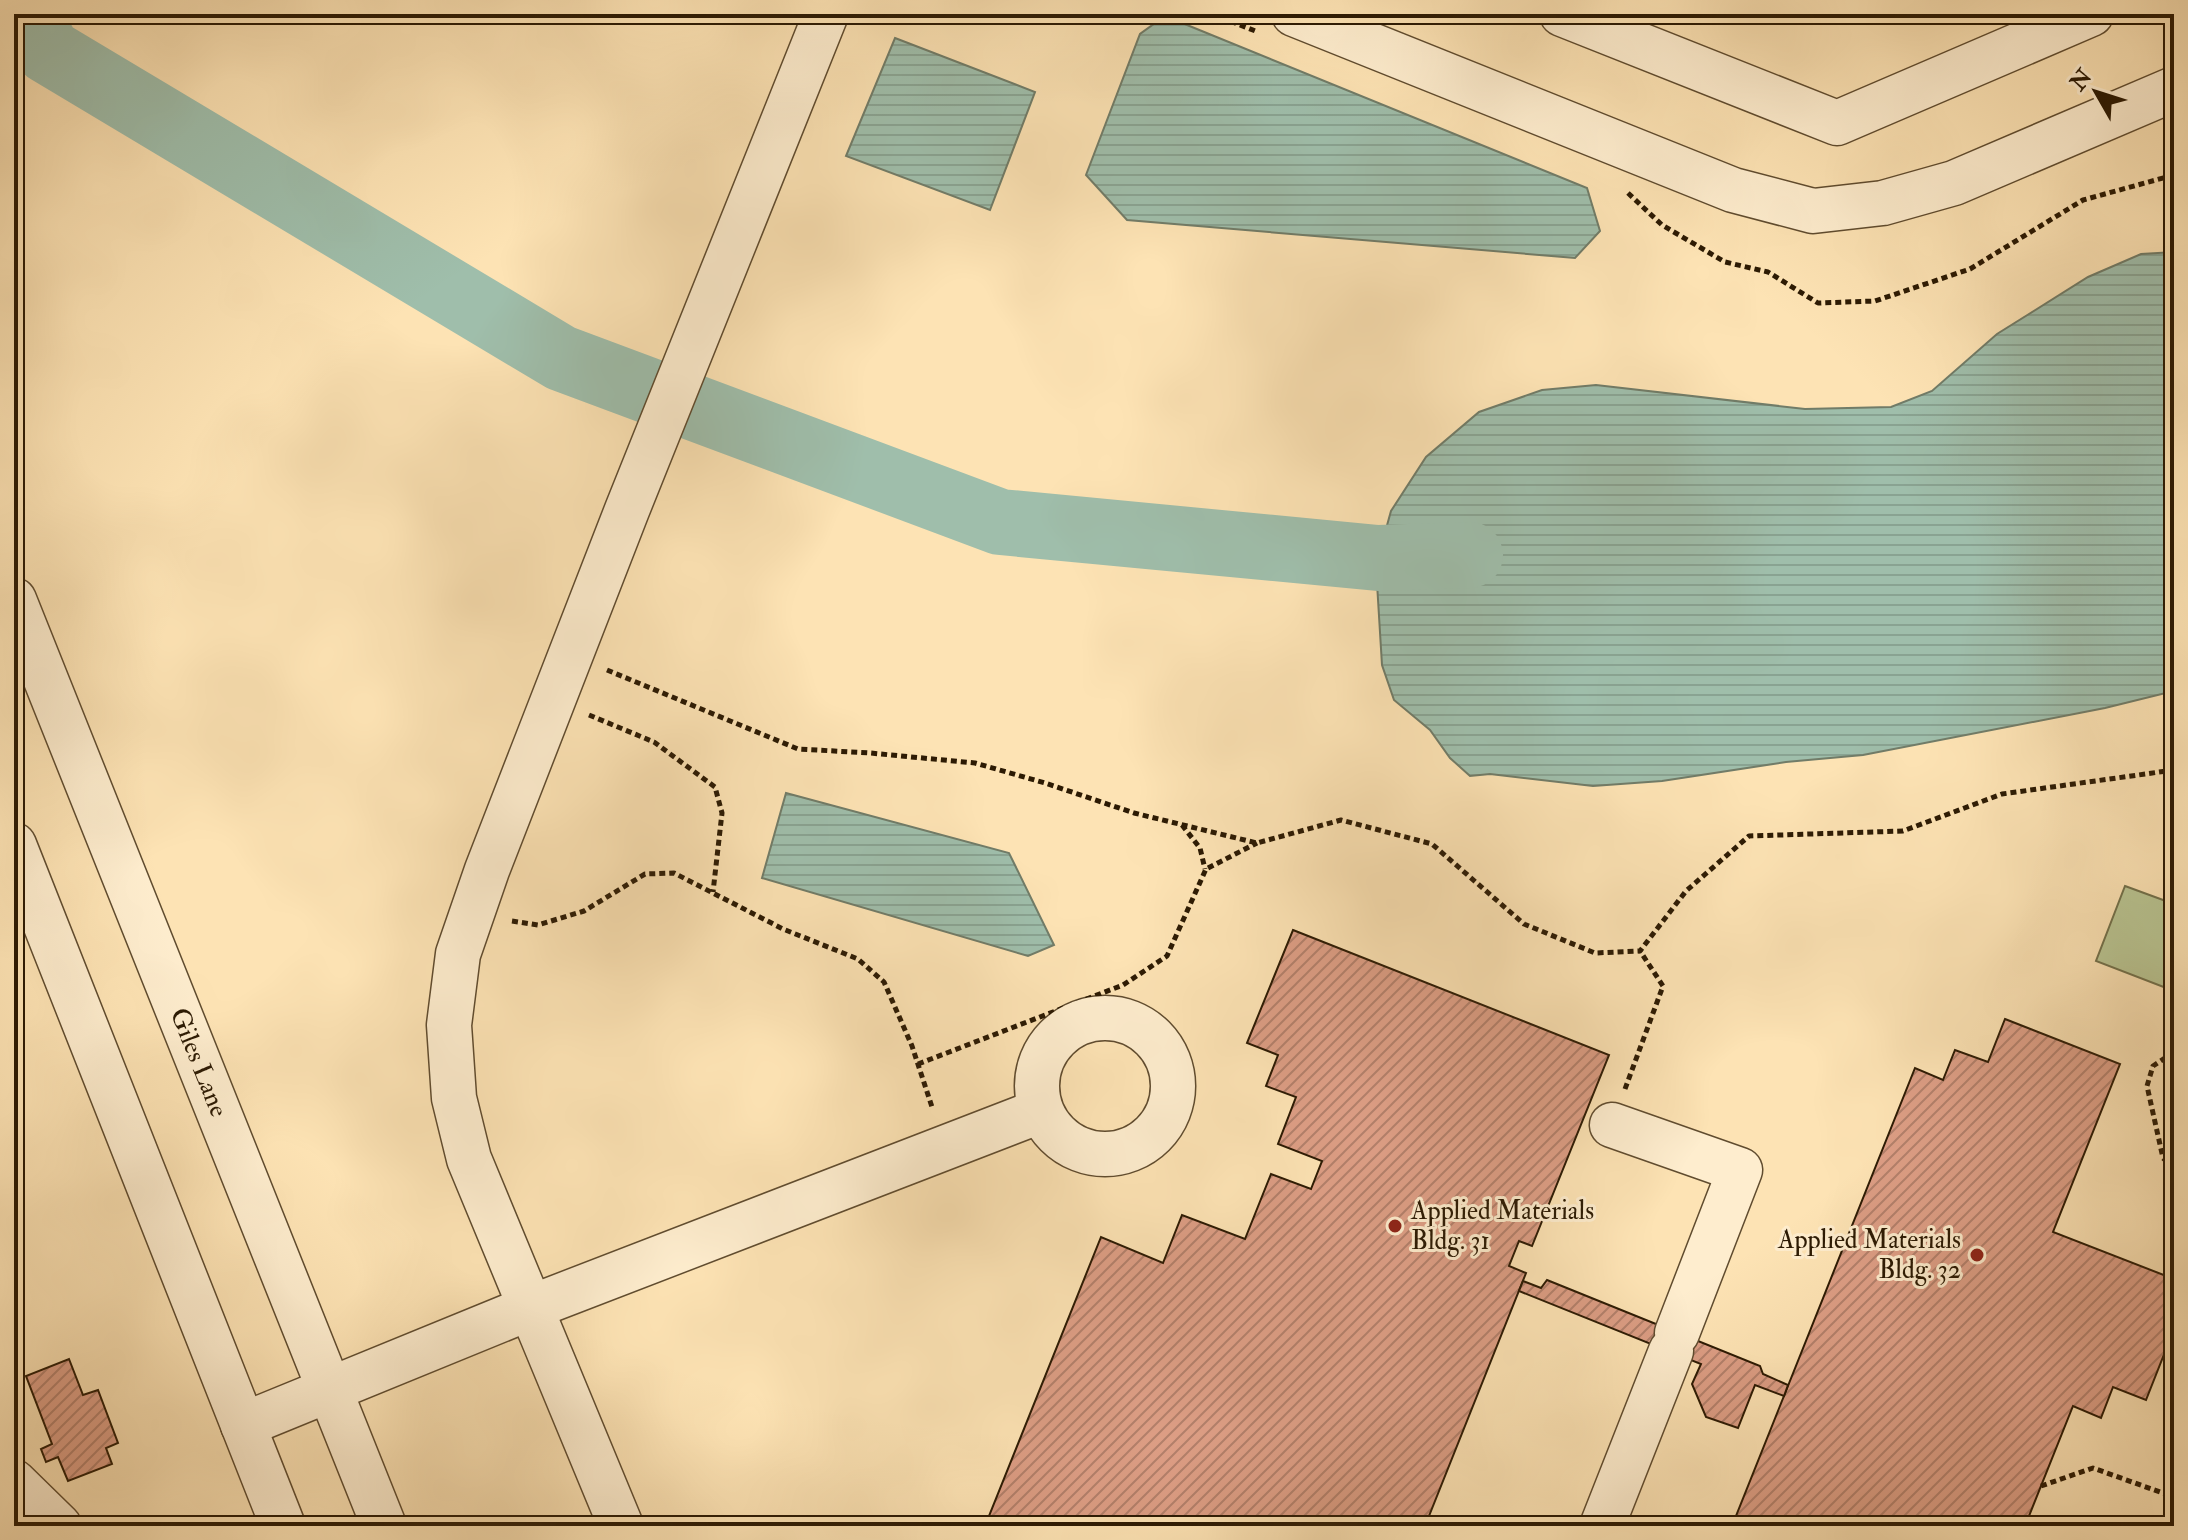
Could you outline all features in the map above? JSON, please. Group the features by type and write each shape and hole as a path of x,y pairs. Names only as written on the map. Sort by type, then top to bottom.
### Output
{"street":[{"path":"621,1526 469,1159 454,1098 449,1025 458,954 487,870 627,510 826,14"},
{"path":"1294,14 1733,190 1813,211 1883,203 1954,183 2174,89"},
{"path":"1562,14 1837,123 2091,14"},
{"name":"Giles Lane","path":"14,600 384,1526"},
{"path":"14,845 283,1526"},
{"path":"243,1425 532,1307 1040,1111"},
{"path":"1602,1526 1740,1170 1612,1125"},
{"path":"14,1482 59,1526"}],"path":[{"path":"1725,262 1768,272 1818,303 1875,301 1970,269 2083,200 2174,175"},
{"path":"594,665 798,749 975,763 1134,813 1257,843"},
{"path":"577,710 654,742 715,787 722,813 713,892"},
{"path":"918,1064 1123,985 1167,956 1206,869 1257,843 1341,820 1432,844 1524,924 1595,953 1640,951 1686,891 1749,836 1903,831 2002,794 2174,770"},
{"path":"1182,825 1200,848 1206,869"},
{"path":"510,921 538,925 584,911 645,874 674,873 783,929 858,959 884,982 935,1115"},
{"path":"1612,1125 1663,986 1640,951"},
{"path":"2174,1052 2153,1066 2147,1086 2163,1158 2174,1168"},
{"path":"2041,1486 2093,1468 2174,1497"}],"green space":[{"path":"2125,886 2174,904 2174,991 2096,961"}],"shaded area":[{"path":"1165,16 1587,188 1600,231 1575,258 1127,220 1086,175 1140,34"},
{"path":"895,38 1035,92 990,210 846,156"},
{"path":"2174,252 2174,691 2105,708 1863,755 1786,762 1662,781 1593,786 1490,774 1470,776 1450,758 1430,730 1394,700 1382,665 1377,583 1378,558 1391,511 1426,457 1479,412 1542,390 1596,385 1805,409 1891,407 1932,391 1997,334 2088,277 2141,254"},
{"path":"786,793 1009,853 1054,945 1028,956 762,878"}],"building":[{"name":"Applied Materials Bldg. 31","path":"1293,930 1609,1055 1532,1246 1519,1241 1509,1266 1526,1273 1425,1526 985,1526 1101,1237 1163,1263 1182,1215 1245,1239 1271,1174 1311,1189 1322,1161 1278,1144 1296,1097 1266,1086 1278,1055 1247,1043"},
{"name":"Applied Materials Bldg. 32","path":"2005,1019 2120,1064 2053,1232 2174,1279 2174,1329 2146,1400 2113,1387 2101,1418 2073,1406 2025,1526 1732,1526 1915,1068 1943,1080 1955,1050 1988,1062"},
{"path":"1547,1280 1760,1366 1763,1374 1788,1385 1784,1396 1755,1385 1738,1428 1706,1417 1692,1384 1701,1364 1519,1291 1523,1281 1541,1288"},
{"path":"69,1359 83,1395 98,1390 118,1443 106,1448 112,1464 68,1481 58,1457 46,1462 41,1449 52,1444 26,1376"}],"waterway":[{"path":"28,14 48,51 561,358 1000,522 1378,558 1470,555"}],"place":[{"name":"Applied Materials Bldg. 31","path":"1395,1226"},
{"name":"Applied Materials Bldg. 32","path":"1977,1255"}]}
